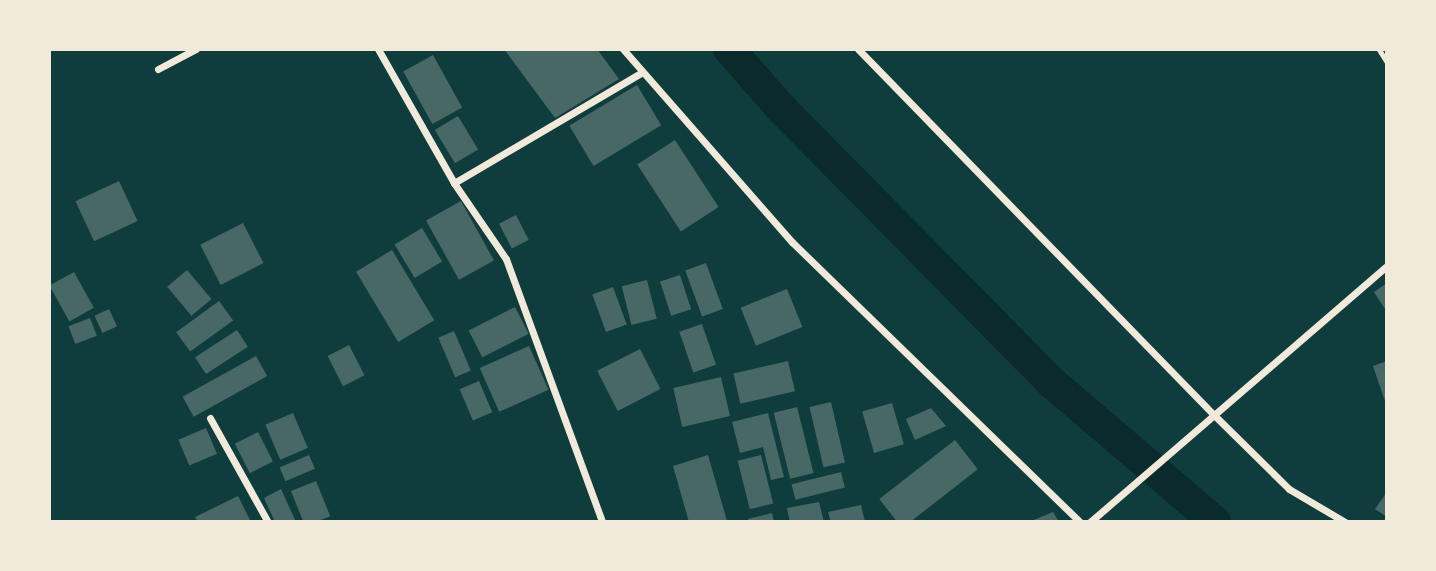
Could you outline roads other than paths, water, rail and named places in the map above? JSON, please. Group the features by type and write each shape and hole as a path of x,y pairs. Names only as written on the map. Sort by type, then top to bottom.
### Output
{"street":[{"path":"158,69 196,49"},
{"path":"378,49 454,183 506,259 602,522"},
{"path":"623,49 641,73 792,242 1080,522"},
{"path":"858,49 1289,489 1345,522"},
{"path":"454,183 641,73"},
{"path":"1090,522 1387,267"},
{"path":"210,418 268,522"}],"waterway":[{"path":"729,49 780,107 1050,381 1215,522"}]}
